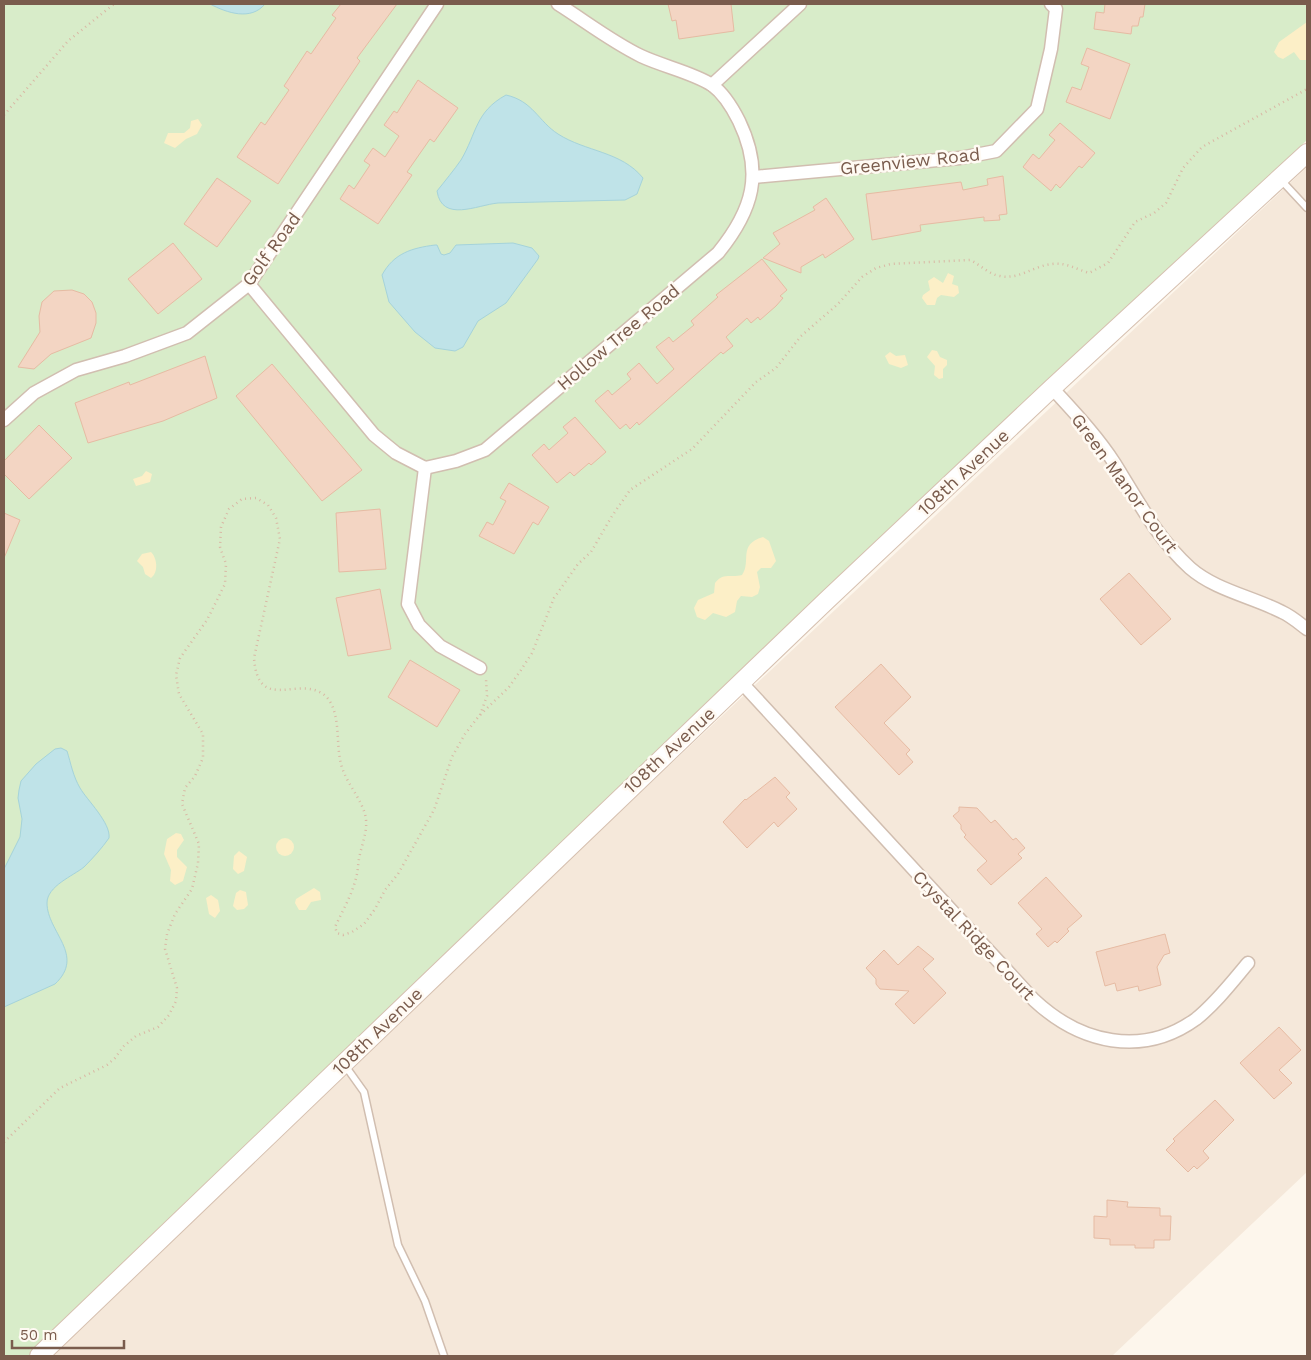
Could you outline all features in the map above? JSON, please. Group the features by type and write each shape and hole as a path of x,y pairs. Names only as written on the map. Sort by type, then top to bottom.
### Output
{"street":[{"name":"Golf Road","path":"4,420 34,393 76,370 125,356 187,333 249,284 436,4"},
{"name":"Hollow Tree Road","path":"425,468 456,461 485,450 718,253 736,230 749,203 754,177 749,141 732,108 712,85 641,56 558,4"},
{"path":"712,85 800,4"},
{"name":"Greenview Road","path":"754,177 960,158 996,151 1037,109 1051,49 1054,6"},
{"name":"108th Avenue","path":"39,1356 741,682 1052,388 1280,179 1305,160"},
{"path":"249,284 374,435 396,453 425,468 408,604 419,625 440,646 480,668"},
{"name":"Green Manor Court","path":"1052,388 1090,429 1114,463 1152,525 1171,549 1192,569 1213,583 1284,613 1307,629"},
{"name":"Crystal Ridge Court","path":"741,682 1034,1000 1072,1029 1085,1035 1128,1041 1147,1039 1171,1032 1195,1019 1216,1001 1248,963"}],"lane":[{"path":"1280,179 1307,208"},
{"path":"343,1064 364,1092 398,1245 425,1301 444,1356"}],"path":[{"path":"4,115 68,41 114,4"},
{"path":"4,1142 60,1088 107,1065 136,1036 158,1027 169,1015 176,1001 177,988 166,949 167,934 175,914 192,889 198,863 199,844 182,804 185,788 196,776 203,758 203,734 179,694 176,676 180,658 208,620 225,584 226,564 220,547 221,527 230,509 242,499 256,498 268,506 276,518 280,539 254,658 255,672 262,683 273,690 312,690 324,694 335,714 342,772 366,818 366,832 358,860 358,873 335,927 338,933 343,935 352,932 364,924 385,890 398,874 434,810 452,757 465,734 509,687 521,670 532,653 554,598 578,564 591,552 630,490 692,449 756,382 776,368 801,336 838,304 862,277 876,268 892,264 970,260 981,265 990,273 1012,277 1051,264 1065,264 1089,273 1108,263 1135,222 1154,213 1166,203 1183,168 1202,147 1307,89"},
{"path":"480,668 488,682 487,696 480,716"}],"shaded area":[{"path":"1307,167 1307,1172 1112,1356 46,1356 431,989"}],"green space":[{"path":"4,4 1307,4 1307,140 37,1356 4,1356"}],"sand":[{"path":"1307,22 1307,60 1300,60 1294,52 1283,59 1278,57 1274,52 1279,42"},
{"path":"198,119 202,125 197,134 186,139 175,148 164,143 168,133 184,133 190,128 191,121"},
{"path":"948,273 954,276 952,284 958,286 959,293 954,297 941,295 937,298 935,305 927,305 922,298 930,290 928,281 934,277 943,283"},
{"path":"932,350 937,351 940,357 947,360 947,365 943,369 943,378 939,379 934,375 935,366 927,357"},
{"path":"890,352 896,356 905,355 908,365 901,368 889,364 885,356"},
{"path":"146,471 152,474 150,482 136,486 133,479 142,476"},
{"path":"763,537 769,541 776,561 771,568 761,568 757,572 760,587 758,594 752,597 741,596 737,601 735,612 726,617 713,613 705,620 697,617 694,608 698,600 714,593 715,583 721,578 742,575 745,570 746,554 750,544"},
{"path":"151,552 155,558 156,565 154,575 151,578 145,574 143,567 137,561 142,554"},
{"path":"176,833 181,834 184,840 177,850 177,857 187,867 183,881 175,885 170,881 171,870 164,854 167,839"},
{"path":"285,838 291,841 294,847 291,853 285,856 279,853 276,847 279,841"},
{"path":"239,851 247,857 244,871 238,874 233,869 234,856"},
{"path":"314,888 320,892 321,900 311,902 306,910 299,910 295,903 296,899"},
{"path":"240,890 246,892 248,905 244,909 237,910 233,906 236,893"},
{"path":"211,895 218,900 220,911 215,918 209,914 206,898"}],"water":[{"path":"210,4 265,4 253,12 239,14"},
{"path":"506,95 523,102 558,134 580,145 614,157 634,169 643,178 637,194 625,200 498,203 462,210 446,207 440,201 437,191 461,160 482,116"},
{"path":"513,243 532,248 539,256 538,259 506,303 478,321 463,347 455,351 435,348 415,332 389,302 382,275 392,261 404,253 437,245 441,254 444,255 450,253 456,245"},
{"path":"61,748 67,751 78,783 83,793 103,819 109,832 109,838 84,867 61,882 51,891 48,897 49,914 66,953 67,963 64,973 55,984 4,1007 4,869 20,837 22,819 18,798 19,790 21,781 36,764 55,749"}],"building":[{"path":"341,4 397,4 357,58 360,61 278,184 237,157 261,122 265,125 289,90 284,86 307,51 311,54 336,18 332,15"},
{"path":"668,4 731,4 734,31 679,39 676,20 672,21"},
{"path":"1105,4 1145,4 1143,17 1140,17 1138,26 1132,26 1131,34 1094,29 1096,12 1104,13"},
{"path":"1087,48 1130,64 1110,119 1066,102 1072,87 1081,90 1089,67 1081,64"},
{"path":"418,80 458,108 434,142 430,139 407,172 412,175 378,224 340,199 349,185 354,189 370,165 364,161 373,148 385,157 399,136 384,125 394,111 397,113"},
{"path":"1060,123 1095,153 1082,168 1079,166 1060,188 1056,184 1051,191 1023,167 1033,154 1039,159 1055,140 1049,135"},
{"path":"1003,176 1007,214 999,215 1000,220 984,221 984,217 920,225 921,231 872,240 866,194 961,182 963,190 988,185 987,179"},
{"path":"217,178 251,201 217,247 184,224"},
{"path":"826,198 854,239 825,258 823,254 801,267 801,273 763,258 780,244 773,233 815,210 813,207"},
{"path":"173,243 202,279 158,314 128,279"},
{"path":"762,259 787,290 780,296 783,298 760,320 758,317 751,323 747,318 726,337 733,346 723,354 721,352 639,425 637,422 630,429 626,424 620,429 595,401 608,390 612,395 631,379 627,374 639,363 657,384 674,369 656,347 669,337 673,342 694,325 691,321 718,297 716,295"},
{"path":"72,290 84,294 92,302 96,313 96,323 91,338 51,354 34,369 18,367 40,332 39,316 42,302 54,291"},
{"path":"205,356 217,398 163,421 88,443 75,403 129,382 130,385"},
{"path":"272,364 362,470 322,501 236,396"},
{"path":"575,417 606,452 574,476 570,472 557,483 532,455 544,444 549,450 568,433 563,427"},
{"path":"39,425 72,458 29,499 4,474 4,461"},
{"path":"509,483 549,507 538,525 533,522 514,554 479,536 487,522 493,525 506,501 500,498"},
{"path":"380,509 386,569 339,572 336,513"},
{"path":"4,513 20,520 4,558"},
{"path":"1129,573 1171,619 1141,645 1100,599"},
{"path":"380,589 391,649 348,656 336,598"},
{"path":"410,660 460,690 437,727 388,697"},
{"path":"881,664 911,697 884,723 910,750 906,754 913,762 899,775 835,707"},
{"path":"775,777 790,793 786,797 797,809 778,827 774,822 747,848 723,822 745,799"},
{"path":"959,807 977,808 991,823 995,820 1013,840 1016,838 1025,848 1018,854 1022,858 991,885 977,870 987,861 964,837 966,835 961,829 961,825 953,816 959,811"},
{"path":"1046,877 1082,916 1067,929 1069,931 1057,943 1055,941 1048,947 1036,934 1042,929 1018,903"},
{"path":"1165,934 1170,953 1164,955 1157,967 1161,985 1139,991 1138,986 1117,991 1115,983 1105,986 1096,952"},
{"path":"918,946 934,959 923,969 946,993 914,1024 895,1004 909,991 880,989 876,984 876,979 866,968 884,950 898,965"},
{"path":"1279,1027 1301,1050 1279,1070 1292,1083 1274,1099 1240,1063"},
{"path":"1215,1100 1234,1120 1203,1151 1209,1158 1197,1169 1194,1166 1188,1172 1166,1150 1175,1141 1173,1139"},
{"path":"1107,1200 1128,1202 1127,1207 1160,1208 1160,1216 1171,1216 1170,1240 1154,1240 1154,1248 1135,1248 1135,1245 1110,1245 1110,1239 1094,1238 1094,1216 1107,1217"}]}
